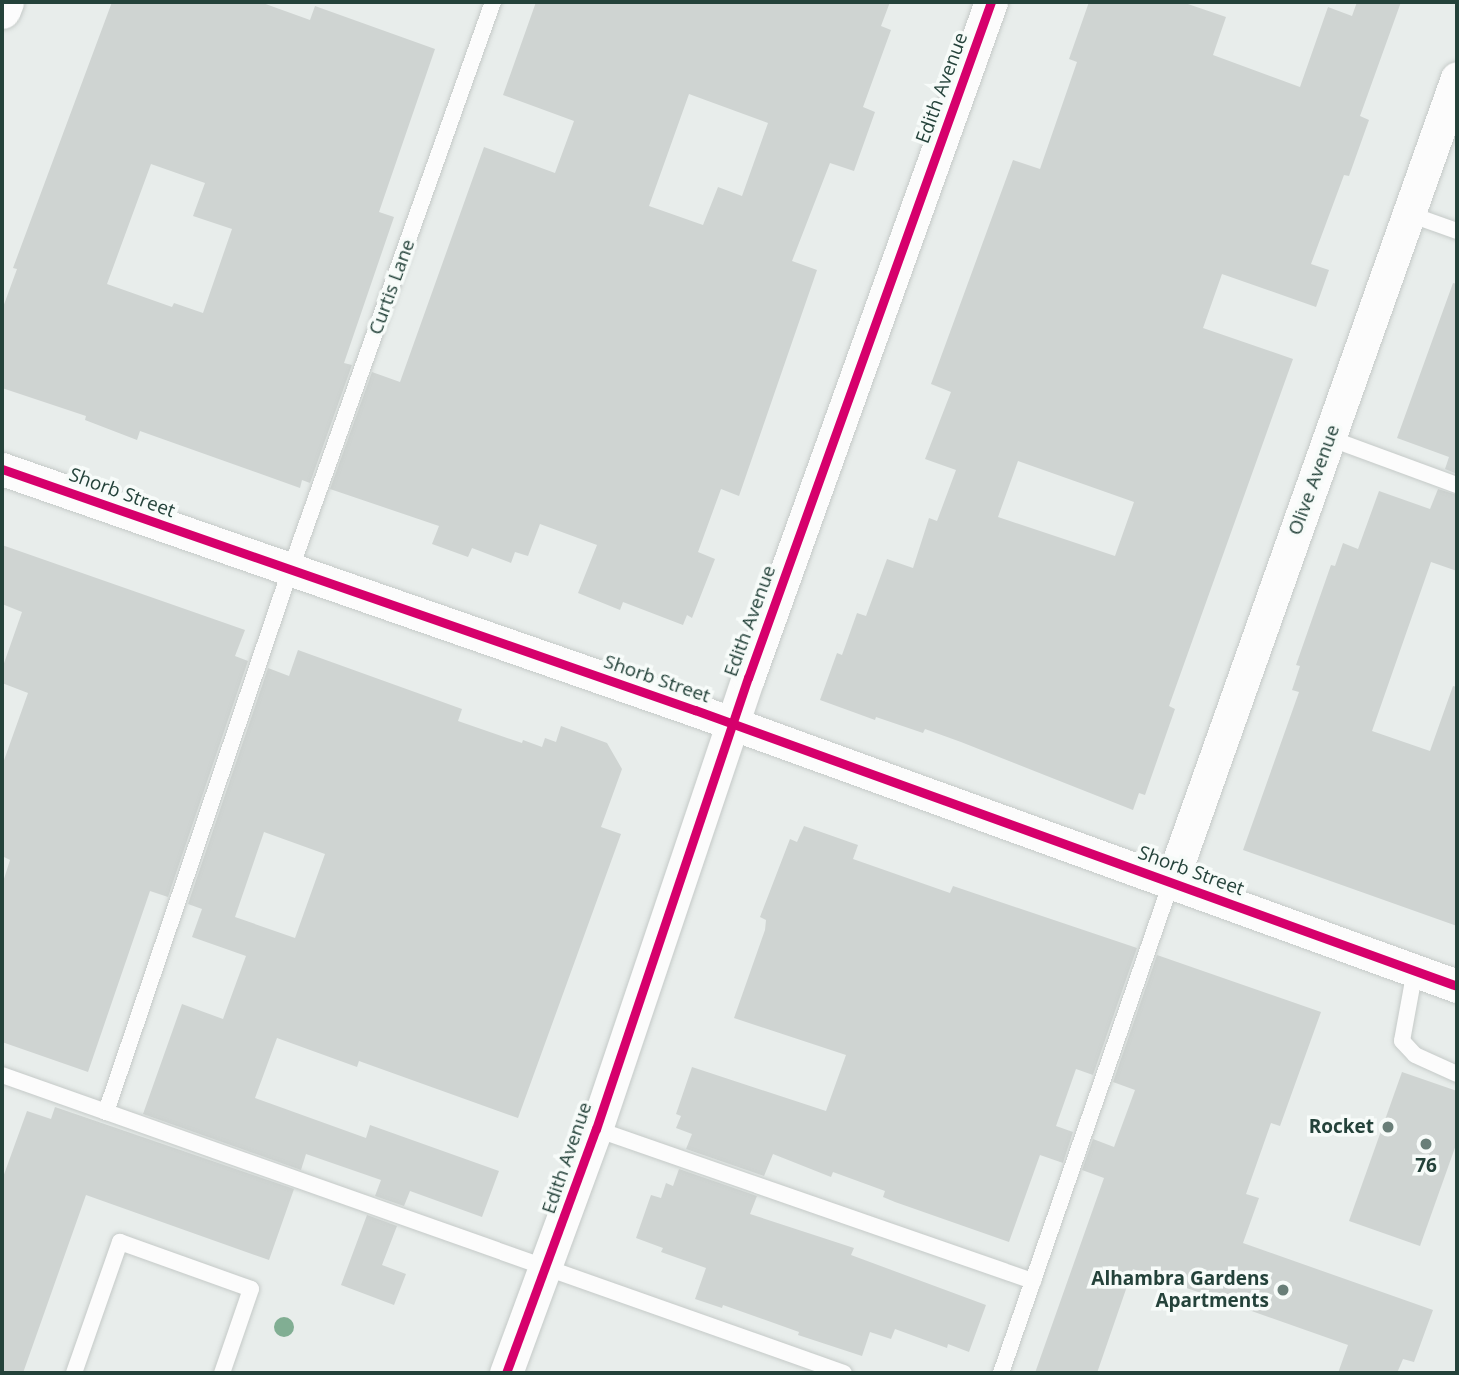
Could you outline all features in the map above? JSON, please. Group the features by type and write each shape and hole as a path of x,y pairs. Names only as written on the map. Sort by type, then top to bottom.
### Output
{"street":[{"path":"2,10 5,2"},
{"name":"Edith Avenue","path":"506,1373 596,1129 732,724 991,2"},
{"name":"Olive Avenue","path":"1171,883 1457,78"},
{"name":"Shorb Street","path":"2,469 732,724 1457,986"}],"lane":[{"name":"Curtis Lane","path":"106,1112 290,571 493,2"},
{"path":"1409,214 1457,231"},
{"path":"1329,439 1457,485"},
{"path":"1001,1373 1171,883"},
{"path":"1415,970 1402,1041 1415,1055 1457,1074"},
{"path":"2,1075 844,1373"},
{"path":"596,1129 1032,1281"},
{"path":"74,1373 120,1242 251,1289 222,1373"}],"building":[{"path":"112,2 260,2 310,20 315,6 435,49 379,212 394,217 344,363 352,365 310,483 302,480 300,488 140,431 137,440 85,420 86,416 2,388 2,310 17,269 13,268","holes":["151,164 205,183 193,216 232,229 203,313 174,303 172,307 107,284"]},
{"path":"536,2 890,2 881,26 891,30 863,107 875,112 854,171 830,163 792,261 817,270 739,496 721,489 698,552 715,559 692,618 687,615 683,625 623,602 620,610 578,593 597,545 540,524 528,556 515,552 511,563 472,548 468,557 432,544 439,526 330,489 372,372 400,382 484,147 555,173 574,121 503,95","holes":["689,94 768,123 742,196 718,187 703,225 649,206"]},
{"path":"1089,2 1182,2 1226,17 1213,55 1300,87 1328,7 1352,16 1357,2 1401,2 1360,116 1369,120 1349,176 1344,175 1311,264 1329,270 1316,307 1222,274 1203,328 1293,359 1169,706 1175,709 1145,795 1139,793 1133,810 925,729 923,733 876,717 875,720 820,700 837,653 842,655 857,613 866,616 887,559 913,568 929,518 937,521 956,470 925,459 951,392 931,384 1013,160 1040,169 1077,62 1069,59","holes":["1018,461 1134,502 1115,556 998,517"]},
{"path":"1453,283 1457,284 1457,474 1445,469 1449,457 1397,438"},
{"path":"1438,489 1457,495 1457,571 1431,562 1372,731 1430,751 1453,686 1457,687 1457,926 1243,850 1299,692 1292,690 1300,666 1296,665 1331,565 1335,566 1343,543 1358,549 1379,491 1430,509"},
{"path":"2,545 245,630 235,656 248,661 168,897 150,891 88,1072 2,1042 2,885 10,860 2,856 2,766 28,693 2,683 2,669 22,612 2,604"},
{"path":"298,650 462,709 458,721 522,743 523,740 542,747 545,738 556,742 561,726 607,743 622,769 601,827 621,834 518,1118 359,1061 357,1067 277,1038 255,1098 366,1138 370,1125 499,1171 482,1217 410,1191 404,1206 375,1196 381,1180 306,1154 301,1170 143,1114 182,1004 223,1019 246,956 192,937 202,909 188,904 268,668 289,676","holes":["264,832 325,854 295,938 235,917"]},
{"path":"804,826 858,845 853,859 950,893 953,886 1137,948 1093,1075 1076,1069 1056,1126 1073,1132 1063,1163 1040,1155 1009,1242 895,1202 883,1197 885,1191 833,1172 831,1177 773,1154 764,1176 686,1149 692,1134 676,1128 681,1116 676,1114 692,1067 826,1111 846,1055 734,1018 765,930 766,920 760,917 790,839 797,842"},
{"path":"1157,955 1321,1012 1280,1126 1271,1123 1246,1194 1259,1198 1243,1243 1433,1310 1414,1362 1403,1359 1397,1373 1338,1373 1348,1345 1133,1269 1097,1373 1035,1373 1104,1178 1082,1170 1093,1139 1114,1147 1135,1090 1113,1082"},
{"path":"1402,1072 1457,1091 1457,1142 1420,1246 1349,1221"},
{"path":"55,1107 294,1189 269,1260 86,1195 23,1373 2,1373 2,1180 27,1111 51,1119"},
{"path":"679,1169 757,1196 750,1214 854,1248 851,1255 986,1305 969,1352 948,1344 947,1348 895,1329 891,1339 870,1332 862,1356 798,1335 799,1332 723,1305 722,1308 695,1299 706,1268 661,1252 663,1248 636,1238 651,1195 661,1198 666,1183 673,1186"},
{"path":"367,1215 397,1226 382,1265 406,1274 394,1305 341,1285"}],"cycle path":[{"path":"506,1373 596,1129 748,678 991,2"},
{"path":"2,469 695,710 1457,986"}],"place":[{"name":"Rocket","path":"1388,1127"},
{"name":"76","path":"1426,1144"},
{"name":"Alhambra Gardens Apartments","path":"1283,1290"}]}
